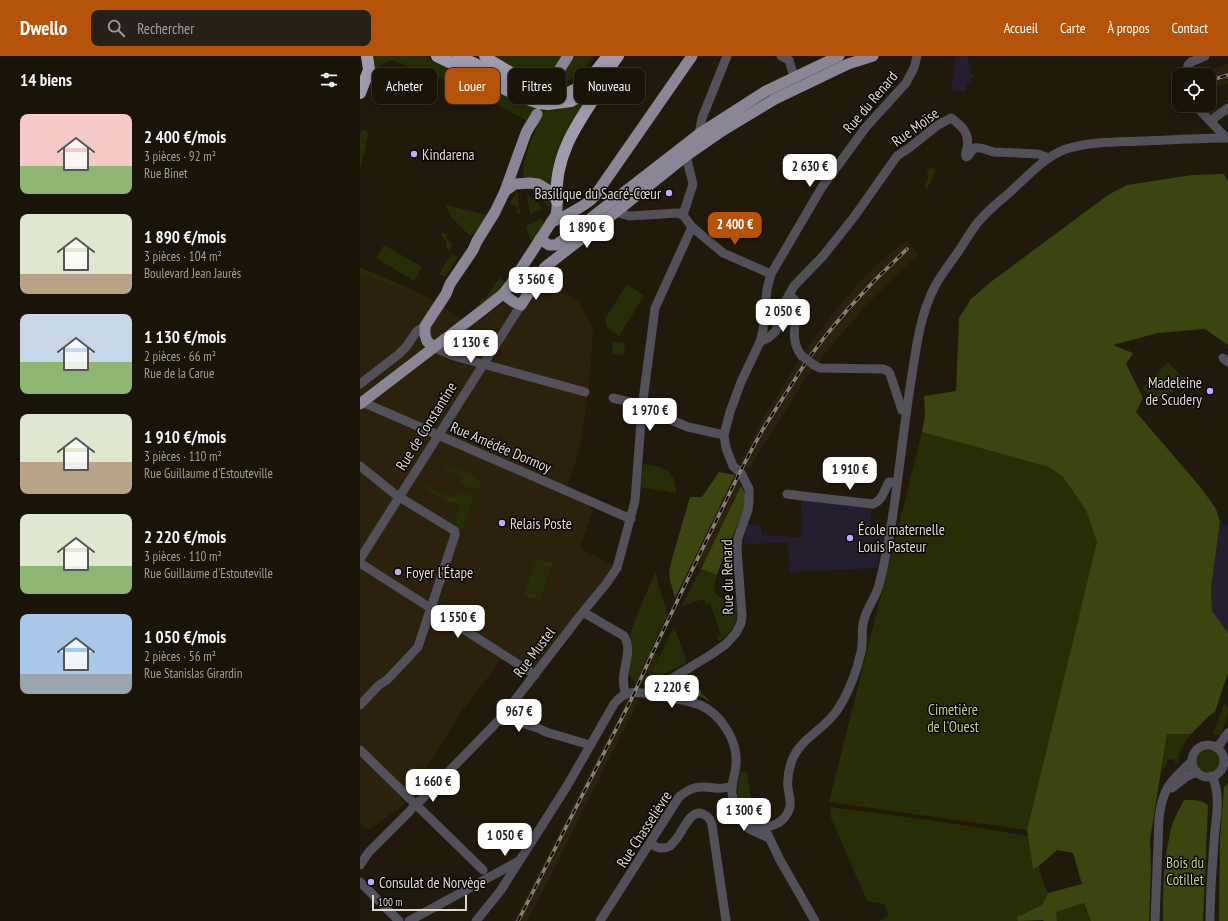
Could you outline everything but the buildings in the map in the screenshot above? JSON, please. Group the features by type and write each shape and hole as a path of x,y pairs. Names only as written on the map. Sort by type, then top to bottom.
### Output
{"highway":[{"path":"360,93 369,70 367,56"},
{"path":"437,56 519,96 539,103 548,104 570,101 590,91 618,56"},
{"path":"458,56 512,82 545,94 557,95 568,93 580,87 589,80 608,56"},
{"path":"485,56 498,66 522,78 548,87 564,86 574,82 587,71 599,56"},
{"path":"558,201 557,182 559,166 574,131 584,113 623,56"}],"main road":[{"path":"561,68 568,56"},
{"path":"552,222 560,219 594,197 692,56"},
{"path":"683,151 699,134 766,91 839,56"},
{"path":"540,240 549,245 556,245 683,151 722,131 776,99 848,64 873,56"},
{"path":"433,347 427,341 425,331 503,196 524,136 528,127 535,120 537,114"},
{"name":"Rue de Constantine","path":"520,305 543,269 616,212 683,151"},
{"path":"361,402 503,294 511,284 552,222 557,212 558,201 548,190 538,184 530,183 515,184 503,196"},
{"path":"503,294 520,305"}],"street":[{"path":"699,134 702,118 727,56"},
{"path":"781,56 789,60 794,77"},
{"name":"Rue du Renard","path":"654,695 671,679 726,644 734,636 741,623 742,615 737,549 738,538 749,501 749,489 741,473 733,466 726,448 724,435 730,412 741,382 760,342 763,330 767,289 772,274 822,187 866,127 906,82 914,68 917,56"},
{"path":"1188,68 1191,62 1205,56"},
{"path":"1210,121 1228,108"},
{"path":"1202,112 1227,138"},
{"name":"Rue Moïse","path":"760,342 768,338 780,323 785,302 794,286 823,256 854,218 897,156 938,125 951,118 964,128 968,140 965,154 966,157 974,148 980,147 994,152 1038,154 1049,158"},
{"path":"763,830 779,822 789,809 788,772 797,750 807,739 828,722 848,693 854,679 862,647 862,628 866,611 878,588 890,538 906,411 916,354 922,325 935,286 979,221 1049,158 1063,150 1078,146 1107,143 1227,138"},
{"path":"683,151 693,184 683,215"},
{"path":"616,212 629,216 678,213 683,215 692,226 723,253 772,274"},
{"name":"Rue Mustel","path":"360,865 369,852 410,811 415,804 421,800 502,718 617,568 636,492 642,408 655,308 692,226"},
{"path":"788,295 794,299 798,307 794,329 794,339 798,351 802,356 820,368 883,369 888,371 902,410 906,411"},
{"name":"Rue de Constantine","path":"360,559 520,305"},
{"path":"360,384 400,354 406,348 417,331 425,331"},
{"path":"433,347 447,354 585,392"},
{"path":"613,398 638,404 642,408 688,427 724,435"},
{"name":"Rue Amédée Dormoy","path":"361,402 630,519"},
{"path":"360,466 399,497 454,531 455,535 418,647 388,680 378,685 360,705"},
{"path":"787,494 873,504 879,502 890,482 897,483"},
{"path":"360,563 535,675"},
{"path":"583,612 624,636 628,648 623,682 626,693"},
{"path":"476,921 501,890 567,786 618,698 626,693 638,692 692,702 712,712 728,731 736,753 736,764 732,787 736,810 748,822 767,832 780,860 815,921"},
{"path":"502,718 590,745"},
{"path":"1217,748 1228,733"},
{"path":"1155,921 1159,818 1162,800 1166,789 1172,780 1192,761 1195,752 1200,747 1209,745 1217,748 1222,754 1223,762 1218,772 1212,776 1203,776 1194,767 1192,761"},
{"path":"360,750 483,870"},
{"path":"1162,800 1177,783 1198,772"},
{"path":"1210,921 1214,840 1218,799 1212,776"},
{"name":"Rue Chasselièvre","path":"600,921 679,797 699,786 720,788 732,787"},
{"path":"650,843 657,848 666,848 670,846 691,817 696,813 701,813 709,818 712,822 726,921"},
{"path":"410,921 520,860"},
{"path":"499,872 511,874"},
{"path":"360,882 399,921"}],"shaded area":[{"path":"955,56 967,56 971,68 969,68 970,73 972,72 974,78 970,79 971,83 967,83 966,91 951,90"},
{"path":"1228,64 1228,84 1216,87 1216,68 1214,68"},
{"path":"906,240 918,255 870,301 827,351 806,378 749,469 741,462 760,423 807,348 856,286 881,261"},
{"path":"360,274 430,298 469,324 547,279 579,302 593,328 590,376 579,452 567,485 593,511 580,548 614,566 536,674 501,660 462,711 403,806 368,830 360,824"},
{"path":"735,475 741,487 701,569 691,565"},
{"path":"801,499 871,505 871,526 885,527 877,568 789,572 788,543 743,544 748,524 761,525 761,535 802,537"},
{"path":"1220,521 1228,526 1228,633 1212,612 1211,589"},
{"path":"650,650 660,656 646,684 635,684"},
{"path":"627,700 639,700 541,895 527,921 514,921"}],"green space":[{"path":"370,56 424,56 449,68 445,68 445,81 437,77 437,68 413,68 392,60 382,64 378,68 373,68"},
{"path":"492,56 563,56 556,68 511,68"},
{"path":"574,56 594,56 585,68 574,68 574,77 566,81 566,70"},
{"path":"500,93 508,96 508,104 524,104 530,107 554,109 568,107 575,104 587,104 551,189 526,181 523,172 524,160 542,115 527,121 497,104 500,104"},
{"path":"362,130 369,132 360,170 360,135"},
{"path":"930,167 934,168 936,171 927,189 924,188 928,178 927,172"},
{"path":"1224,174 1228,181 1228,345 1205,329 1158,333 1113,345 1133,353 1126,364 1143,398 1136,412 1202,489 1216,509 1220,521 1211,589 1212,611 1228,633 1228,672 1215,712 1191,734 1167,734 1150,840 1151,870 1149,921 1091,921 1084,903 1056,912 1057,921 1018,921 1017,917 1042,905 1048,893 1082,884 1073,853 1057,850 1039,866 1033,869 1027,830 1097,542 1086,510 1063,477 1049,467 922,432 925,415 924,396 956,391 959,318 971,299 992,281 1108,195 1127,185 1192,175"},
{"path":"532,191 539,191 544,195 551,206 547,207 543,200"},
{"path":"517,192 520,214 516,212 518,208 510,203"},
{"path":"527,194 538,203 542,209 530,214"},
{"path":"445,205 487,215 474,235 469,235 451,217"},
{"path":"542,218 544,223 532,243 526,226"},
{"path":"443,232 448,235 446,238 453,244 450,250 446,248 446,241 441,235"},
{"path":"384,245 422,267 414,281 376,258"},
{"path":"451,254 458,257 445,277 439,274"},
{"path":"515,266 517,267 503,285 475,309 483,298 485,299 499,278 505,282"},
{"path":"360,267 430,298 360,274"},
{"path":"627,284 644,296 619,336 607,328 605,319"},
{"path":"613,342 625,343 624,355 612,354"},
{"path":"1168,362 1184,379 1158,405 1142,388"},
{"name":"Cimetière de l'Ouest","path":"922,432 1112,484 1027,830 829,802"},
{"path":"643,464 657,466 671,474 674,479 676,493 641,487"},
{"path":"445,467 462,471 473,476 480,484 481,489 479,490 461,484 460,476 443,469"},
{"path":"719,472 735,475 675,598 669,572 690,497 702,497"},
{"path":"418,482 449,497 459,491 477,498 477,500 473,499 463,530 454,525 460,505 446,501 417,484"},
{"path":"741,486 745,495 746,505 717,575 701,569"},
{"path":"537,558 553,563 540,601 524,596"},
{"path":"701,569 717,575 714,587 716,595 724,599 736,601 737,613 735,624 729,633 720,641 717,637 721,635 710,604 706,605 703,599 681,607"},
{"path":"656,571 659,588 668,613 635,684 627,670 632,645 630,634"},
{"path":"674,627 686,659 685,663 646,684"},
{"path":"690,674 701,690 701,693 712,703 702,697 671,690 671,687 677,681"},
{"path":"1224,703 1228,709 1228,712 1221,736 1213,734"},
{"path":"1167,734 1191,734 1182,748 1179,755 1178,764 1176,764 1174,759 1168,760 1161,776"},
{"path":"1208,750 1216,754 1220,762 1216,770 1208,774 1200,770 1196,762 1200,754"},
{"path":"740,772 747,772 755,820 748,816 740,806 738,799 738,786"},
{"path":"1228,783 1228,921 1219,921 1220,839 1224,787"},
{"name":"Bois du Cotillet","path":"1184,800 1200,801 1208,806 1203,921 1163,921 1166,856 1171,830 1177,812"},
{"path":"830,807 943,822 1028,836 1033,868 1039,866 1044,885 1048,893 1042,905 1017,917 1018,921 879,921 889,915 884,904 867,901 831,818"},
{"path":"1084,903 1091,921 1057,921 1055,912"}],"railway":[{"path":"1216,79 1228,75"},
{"path":"518,921 631,700 694,566 744,464 763,429 808,359 827,334 875,280 907,249"}],"place":[{"name":"Kindarena","path":"414,154"},
{"name":"Basilique du Sacré-Cœur","path":"669,193"},
{"name":"Madeleine de Scudery","path":"1210,391"},
{"name":"Relais Poste","path":"502,523"},
{"name":"École maternelle Louis Pasteur","path":"850,538"},
{"name":"Foyer l'Étape","path":"398,572"},
{"name":"Consulat de Norvège","path":"371,882"}]}
